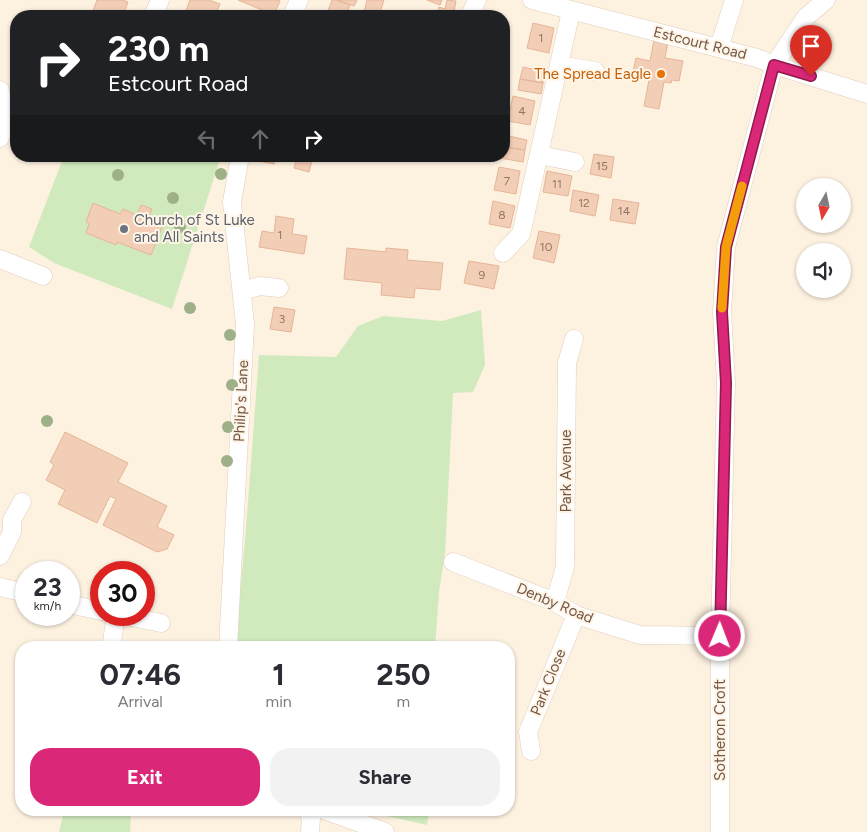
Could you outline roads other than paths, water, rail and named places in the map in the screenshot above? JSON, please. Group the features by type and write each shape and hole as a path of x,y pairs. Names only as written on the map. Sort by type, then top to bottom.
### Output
{"street":[{"name":"Estcourt Road","path":"532,0 757,58 867,94"},
{"path":"719,48 734,0"},
{"name":"Sotheron Croft","path":"720,832 720,636 726,383 722,312 726,247 774,65 806,17 826,0"},
{"path":"503,253 521,234 571,11"},
{"path":"559,65 595,71"},
{"path":"0,90 6,123 0,138"},
{"path":"539,155 575,162"},
{"name":"Philip's Lane","path":"228,641 245,324 232,202 239,162"},
{"path":"0,259 43,276"},
{"path":"242,291 260,286 279,288"},
{"name":"Park Avenue","path":"555,602 565,567 567,363 574,339"},
{"path":"0,556 12,532 12,520 22,502"},
{"name":"Denby Road","path":"453,562 555,602 576,615 640,635 720,636"},
{"path":"0,587 15,591"},
{"name":"Park Close","path":"531,751 528,732 576,615"},
{"path":"155,622 161,623"},
{"path":"112,641 114,626"},
{"path":"310,816 310,832"},
{"path":"341,816 385,832"}],"place":[{"name":"The Spread Eagle","path":"661,74"},
{"name":"Church of St Luke and All Saints","path":"124,229"}]}
